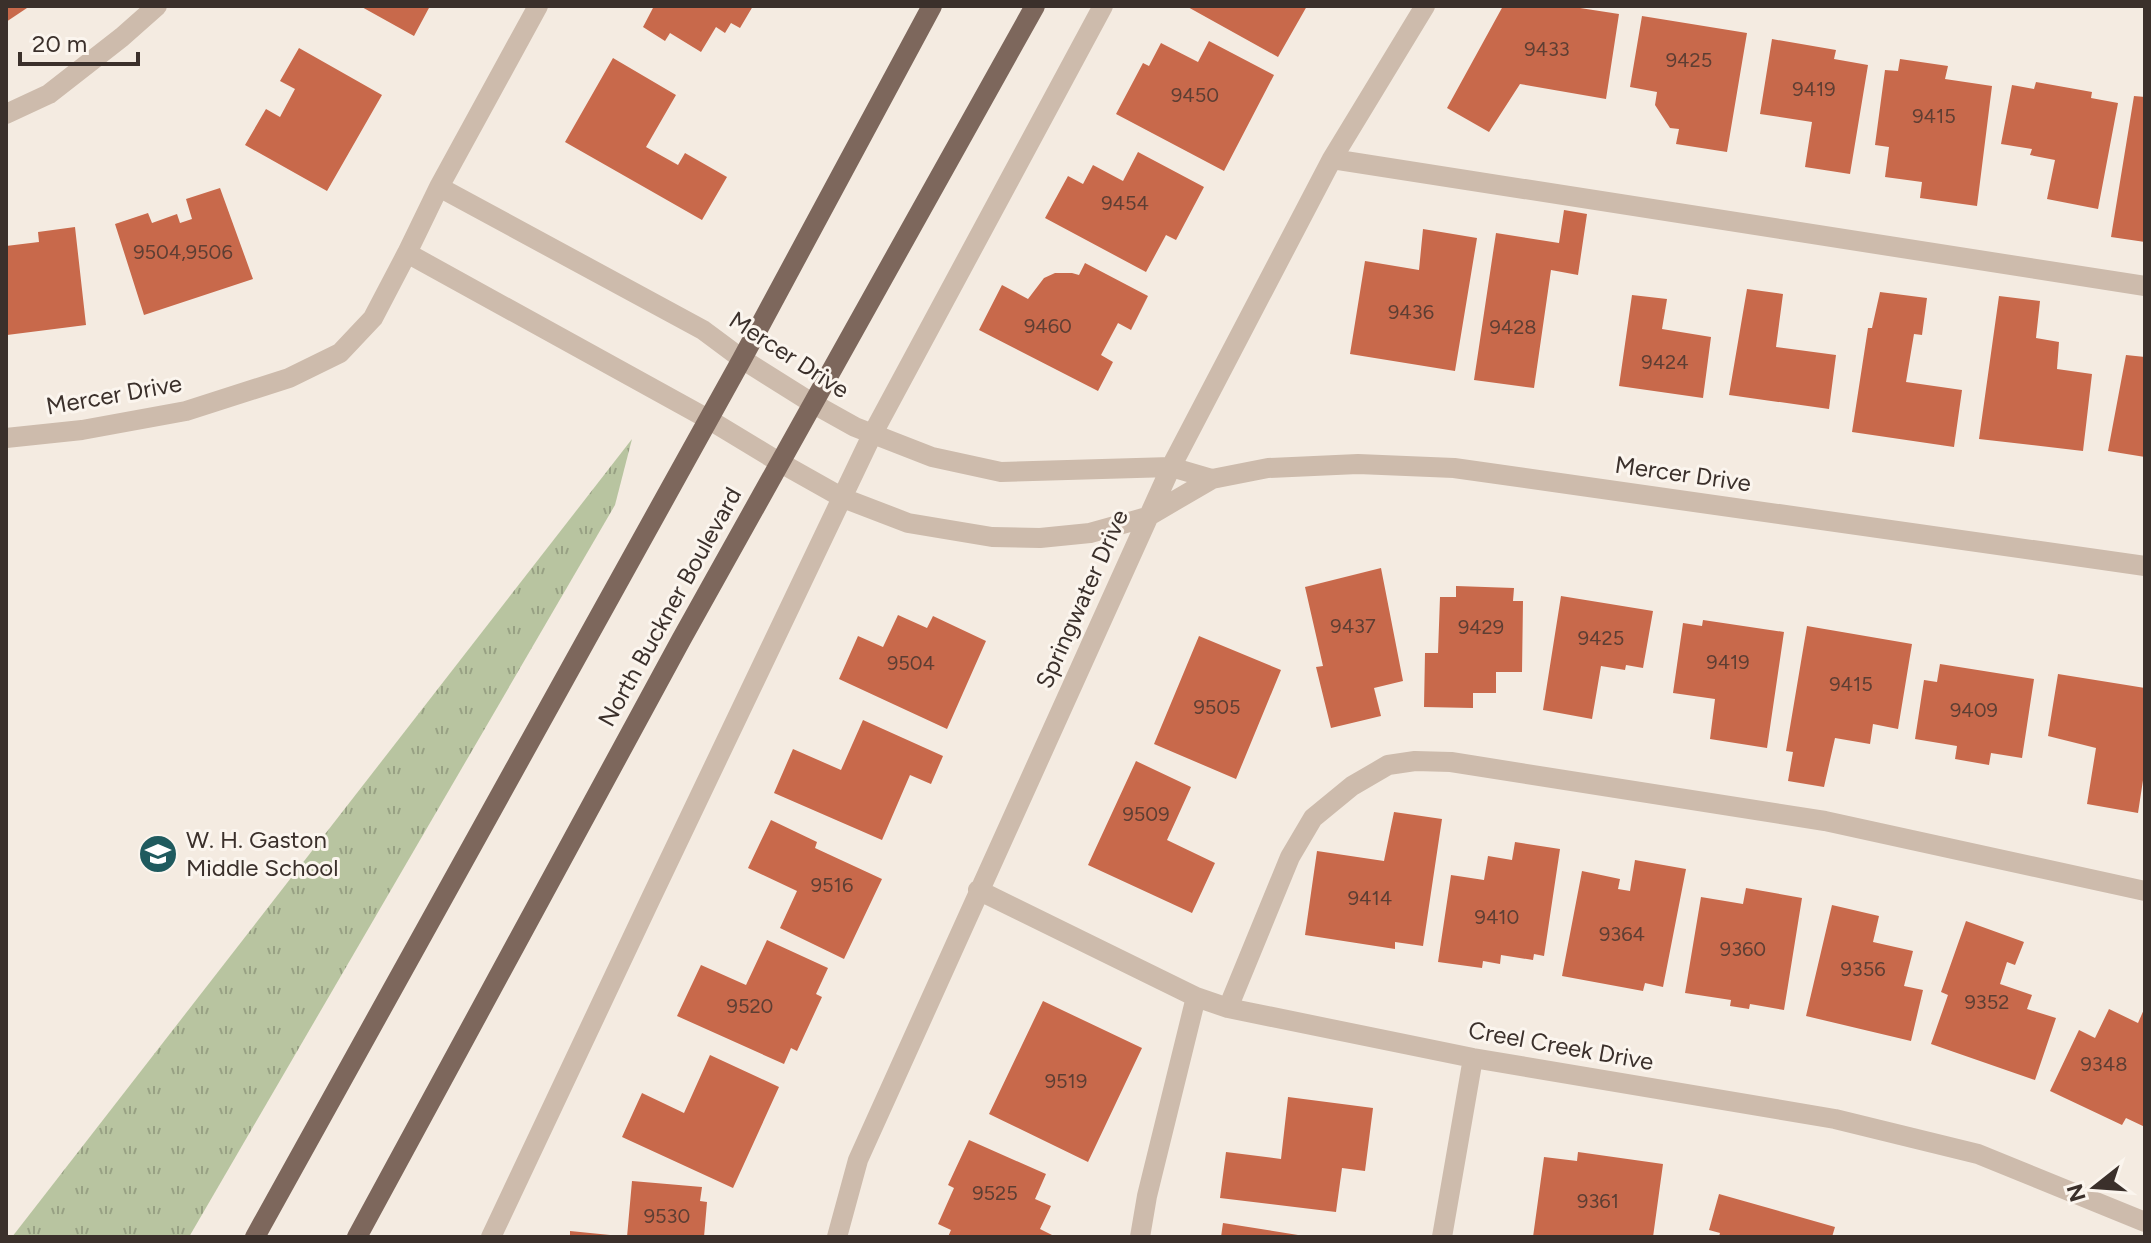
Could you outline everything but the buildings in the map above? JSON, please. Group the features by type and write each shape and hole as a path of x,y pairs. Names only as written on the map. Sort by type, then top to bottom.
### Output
{"main road":[{"path":"255,1237 742,359 932,6"},
{"name":"North Buckner Boulevard","path":"357,1237 779,462 1035,6"}],"street":[{"path":"6,114 49,94 157,6"},
{"path":"439,187 538,6"},
{"path":"491,1237 872,435 1103,6"},
{"name":"Springwater Drive","path":"837,1237 858,1160 1147,517 1332,159 1425,6"},
{"path":"1332,159 2145,286"},
{"name":"Mercer Drive","path":"6,438 82,430 186,411 289,378 340,353 373,318 439,187 703,330 812,403 872,435 932,457 1001,472 1171,467 1212,479"},
{"name":"Mercer Drive","path":"407,253 708,419 843,498 908,523 992,537 1040,538 1090,533 1147,517 1212,479 1268,468 1358,464 1454,468 2145,566"},
{"path":"1228,1008 1290,857 1313,818 1352,786 1388,765 1415,761 1451,762 1825,821 2145,891"},
{"name":"Creel Creek Drive","path":"978,890 1196,997 1228,1008 1473,1058 1835,1119 1978,1154 2145,1222"},
{"path":"1140,1237 1147,1196 1196,997"},
{"path":"1442,1237 1473,1058"}],"green space":[{"path":"632,439 615,505 189,1237 12,1237"}],"place":[{"name":"W. H. Gaston Middle School","path":"158,854"}]}
